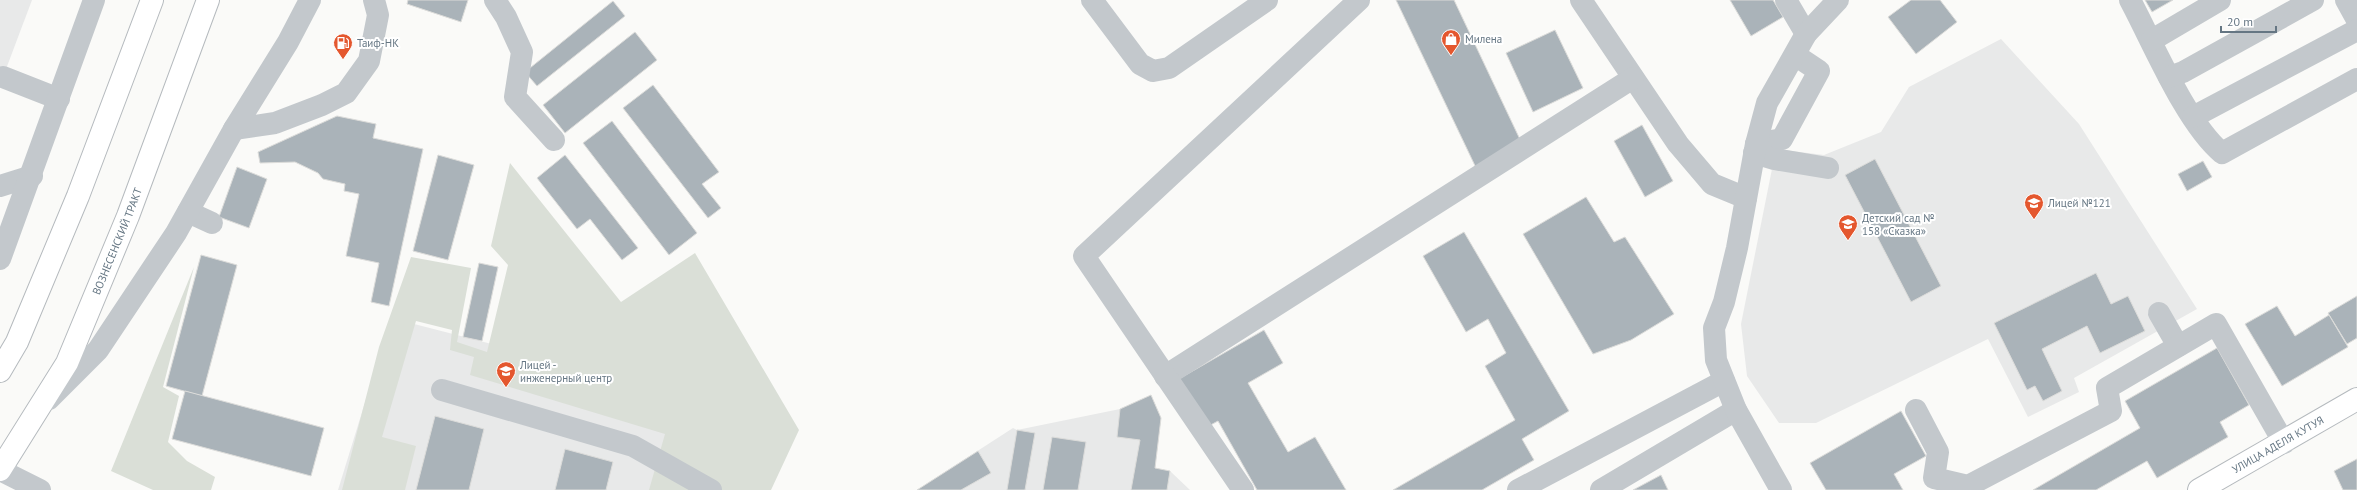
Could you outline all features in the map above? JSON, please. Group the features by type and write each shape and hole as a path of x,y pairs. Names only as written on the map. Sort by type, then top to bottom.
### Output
{"main road":[{"path":"0,371 17,342 78,196 152,0"},
{"name":"ВОЗНЕСЕНСКИЙ ТРАКТ","path":"0,470 67,363 128,216 208,0"},
{"name":"УЛИЦА АДЕЛЯ КУТУЯ","path":"2199,490 2284,443 2357,399"}],"street":[{"path":"0,259 32,176 94,0"},
{"path":"36,412 98,350 188,212 234,129 288,42 310,0"},
{"path":"234,129 275,123 322,105 346,93 368,61 378,15 374,0"},
{"path":"495,0 506,17 522,52 516,97 554,140"},
{"path":"1092,0 1140,64 1153,71 1161,71 1169,68 1267,0"},
{"path":"1110,25 1112,0"},
{"path":"1243,490 1084,256 1359,0"},
{"path":"1581,0 1678,144 1712,184 1746,198"},
{"path":"1786,0 1806,34"},
{"path":"1781,490 1736,410 1716,360 1714,328 1724,302 1737,248 1755,148 1767,103 1806,34 1838,0"},
{"path":"2130,0 2152,40 2169,77 2193,117 2212,145 2222,153 2357,79"},
{"path":"2152,40 2220,0"},
{"path":"2169,77 2183,72 2313,0"},
{"path":"2346,0 2357,20"},
{"path":"2193,117 2357,30"},
{"path":"1755,148 1782,139 1820,71 1794,55"},
{"path":"3,77 59,99"},
{"path":"1166,376 1633,78"},
{"path":"1755,148 1774,159 1828,168"},
{"path":"0,186 32,176"},
{"path":"188,212 212,223"},
{"path":"2159,313 2178,346"},
{"path":"1916,410 1938,452 1934,478 1968,486 2111,411 2107,388 2216,324 2284,443"},
{"path":"1518,490 1724,380"},
{"path":"442,390 632,446 711,490"},
{"path":"1601,490 1736,410"},
{"path":"0,470 40,490"}],"shaded area":[{"path":"0,0 32,0 0,85"},
{"path":"2001,39 2079,124 2197,309 2074,378 2079,392 2028,417 1988,339 1816,423 1779,423 1747,376 1741,324 1776,149 1824,155 1881,132 1909,87"},
{"path":"510,163 621,302 695,253 799,430 771,490 649,490 665,434 470,375 474,357 450,350 452,330 416,321 382,437 416,446 405,490 342,490 379,347 411,257 471,268 457,342 487,352 508,265 491,246"},
{"path":"194,267 163,387 179,396 168,442 187,461 215,477 211,490 153,490 111,471"},
{"name":"Лицей - инженерный центр","path":"391,318 553,360 730,415 734,490 338,490"},
{"path":"1151,395 1161,418 1155,468 1170,471 1190,490 917,490 1013,428 1017,430 1120,409"}],"building":[{"path":"408,0 468,0 461,22 407,4"},
{"path":"1396,0 1454,0 1525,150 1478,172"},
{"path":"1730,0 1773,0 1783,17 1751,36"},
{"path":"1911,0 1940,0 1957,22 1916,54 1888,17"},
{"path":"2145,0 2173,0 2152,12"},
{"path":"613,1 625,16 537,86 525,72"},
{"path":"1555,30 1583,88 1533,112 1506,53"},
{"path":"635,32 657,60 565,133 543,105"},
{"path":"653,85 719,172 702,184 721,208 708,218 623,108"},
{"path":"337,116 376,124 373,138 423,149 389,306 371,302 379,263 346,256 359,194 344,191 345,184 323,179 318,173 295,162 260,163 258,152"},
{"path":"612,121 697,233 669,255 583,143"},
{"path":"1642,125 1673,181 1645,197 1614,141"},
{"path":"438,155 474,165 448,260 413,251"},
{"path":"565,155 638,248 622,260 590,219 577,229 537,178"},
{"path":"1875,159 1941,286 1911,302 1845,175"},
{"path":"2203,161 2212,177 2187,191 2178,174"},
{"path":"237,167 267,179 249,228 219,217"},
{"path":"1586,197 1614,242 1625,237 1674,314 1631,340 1593,354 1523,234"},
{"path":"1464,232 1569,411 1522,439 1534,460 1482,490 1393,490 1515,420 1485,366 1506,353 1488,319 1466,332 1423,256"},
{"path":"201,255 237,265 202,396 166,386"},
{"path":"479,263 498,267 482,341 463,337"},
{"path":"2096,273 2111,304 2128,296 2145,331 2100,353 2087,326 2042,349 2062,391 2043,401 2035,386 2027,390 1994,323"},
{"path":"2357,296 2357,338 2347,344 2328,313"},
{"path":"2277,306 2295,336 2329,315 2348,347 2282,386 2245,324"},
{"path":"1264,330 1283,363 1248,383 1288,452 1315,437 1346,490 1257,490 1218,421 1205,428 1177,380"},
{"path":"2217,348 2249,405 2220,422 2228,437 2157,478 2147,461 2096,490 2033,490 2140,428 2125,401"},
{"path":"185,391 324,428 311,476 172,439"},
{"path":"1151,395 1161,418 1155,468 1170,471 1167,490 1131,490 1140,440 1117,437 1120,409"},
{"path":"1901,411 1926,456 1894,474 1903,490 1826,490 1810,463"},
{"path":"435,416 484,429 469,490 416,490"},
{"path":"1017,430 1035,433 1025,490 1007,490"},
{"path":"1052,437 1086,442 1078,490 1043,490"},
{"path":"565,449 613,462 606,490 555,490"},
{"path":"978,451 991,473 961,490 917,490"},
{"path":"2357,459 2357,490 2343,490 2334,471"},
{"path":"1661,475 1668,490 1633,490"}],"place":[{"name":"Милена","path":"1451,56"},
{"name":"Таиф-НК","path":"343,60"},
{"name":"Лицей №121","path":"2034,220"},
{"name":"Детский сад № 158 «Сказка»","path":"1848,241"},
{"name":"Лицей - инженерный центр","path":"506,388"}]}
